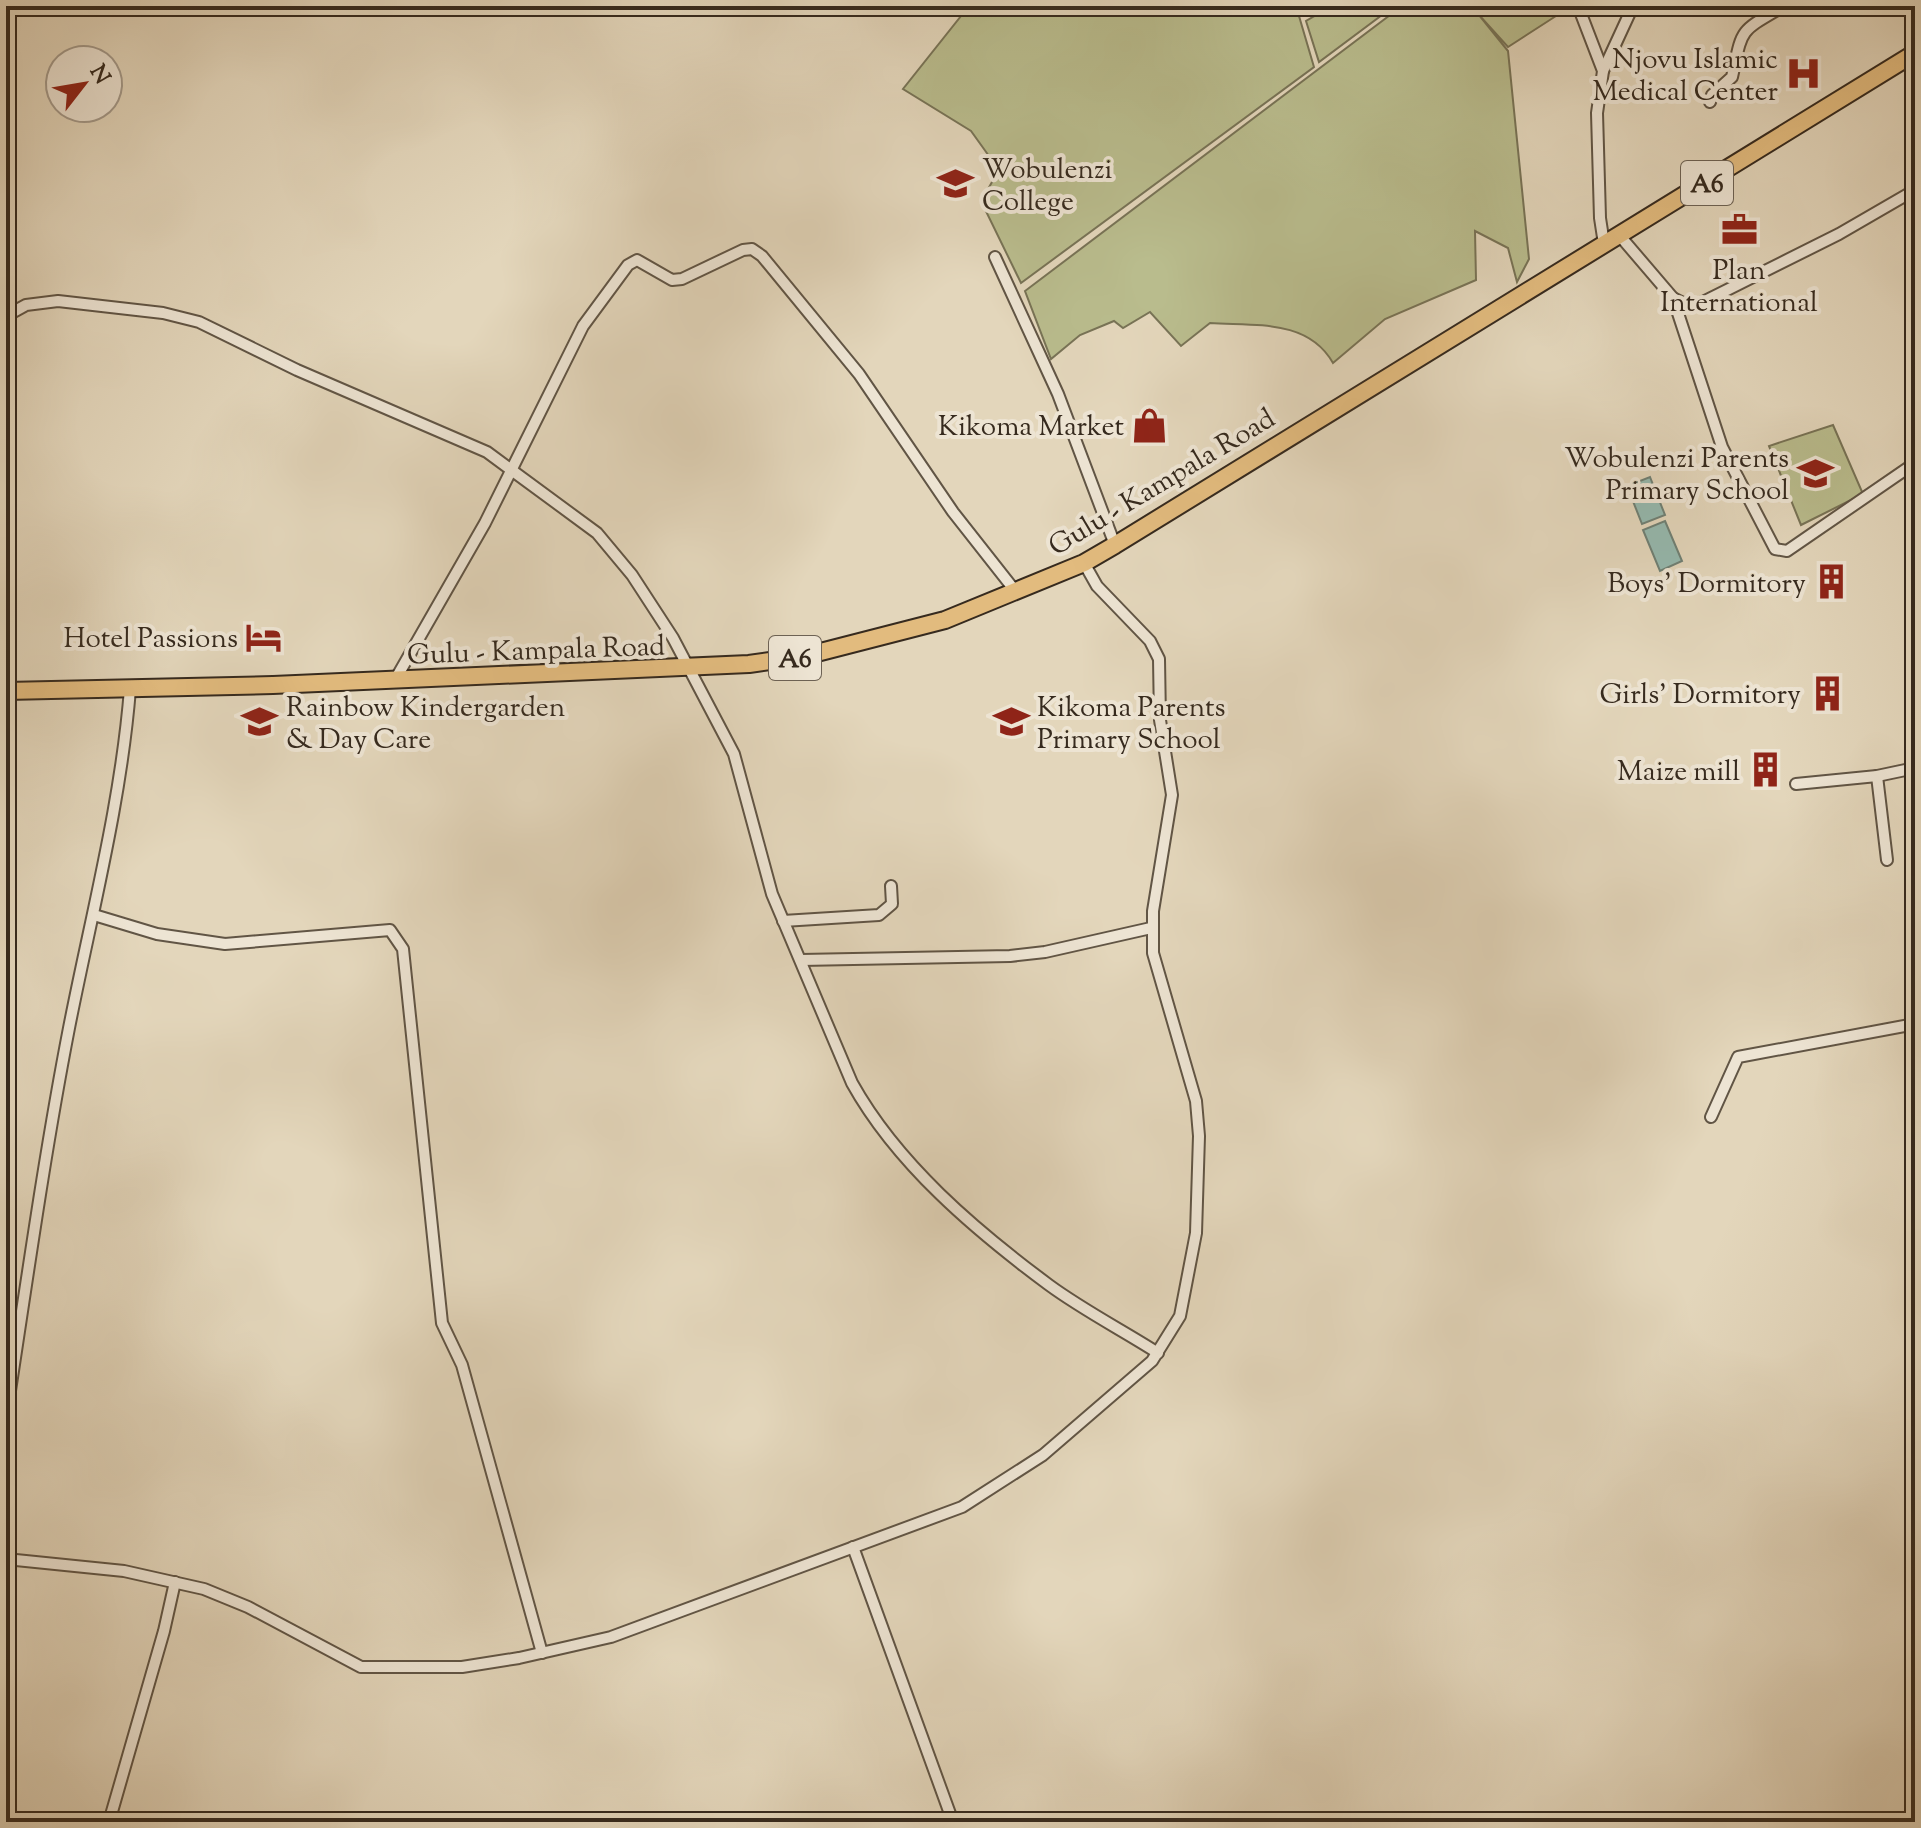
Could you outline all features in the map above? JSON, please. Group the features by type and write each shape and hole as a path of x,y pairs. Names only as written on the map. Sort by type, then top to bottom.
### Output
{"main road":[{"name":"Gulu - Kampala Road","path":"6,691 691,669 791,658 917,629 1084,563 1915,53"}],"street":[{"path":"1578,6 1603,71"},
{"path":"1604,244 1600,218 1597,113 1603,71 1633,6"},
{"path":"1710,102 1712,95 1732,77 1735,50 1745,29 1784,6"},
{"path":"1673,298 1689,306 1703,302 1839,234 1915,190"},
{"path":"1620,236 1673,298 1722,447 1767,536 1780,552 1795,546 1915,463"},
{"path":"395,680 485,523 583,326 628,265 637,260 672,280 682,279 743,250 752,249 777,271 859,374 953,512 1016,592"},
{"path":"995,257 1058,394 1115,545"},
{"path":"6,316 26,305 58,301 163,313 199,322 297,370 487,452 512,467 544,496 597,533 646,594 691,669 734,754 768,881 852,1083 868,1112 924,1177 990,1237 1050,1286 1158,1353"},
{"path":"6,1559 124,1571 204,1589 248,1607 361,1667 462,1667 611,1637 962,1507 1015,1476 1072,1433 1158,1353 1180,1316 1196,1233 1199,1136 1189,1075 1155,969 1151,928 1172,795 1160,720 1159,659 1150,641 1097,586 1084,563"},
{"path":"6,1417 56,1098 94,915 127,726 130,689"},
{"path":"1796,784 1877,776 1915,768"},
{"path":"1877,776 1887,860"},
{"path":"783,921 879,915 892,904 891,886"},
{"path":"94,915 157,934 225,944 390,930 398,938 403,949 442,1323 462,1365 542,1653"},
{"path":"801,960 1010,956 1045,952 1151,928"},
{"path":"1711,1117 1738,1057 1915,1024"},
{"path":"853,1547 953,1822"},
{"path":"109,1822 175,1582"}],"green space":[{"path":"969,6 1323,6 1299,16 1314,67 1021,283 981,201 999,170 971,131 903,89"},
{"path":"1332,6 1394,6 1319,62 1306,21"},
{"path":"1402,6 1551,6 1556,16 1508,47 1479,15 1508,51 1529,259 1517,282 1508,248 1475,231 1476,280 1385,319 1333,363 1310,339 1295,332 1263,325 1210,323 1181,346 1150,312 1123,328 1114,321 1080,335 1051,359 1025,291"},
{"path":"1833,425 1863,494 1801,525 1769,446"}],"water":[{"path":"1650,477 1665,515 1642,524 1627,486"},
{"path":"1665,521 1682,561 1660,571 1643,530"}],"place":[{"name":"Njovu Islamic Medical Center","path":"1804,74"},
{"name":"Wobulenzi College","path":"956,184"},
{"name":"Plan International","path":"1739,229"},
{"name":"Kikoma Market","path":"1150,425"},
{"name":"Wobulenzi Parents Primary School","path":"1815,473"},
{"name":"Boys' Dormitory","path":"1832,582"},
{"name":"Hotel Passions","path":"264,637"},
{"name":"Girls' Dormitory","path":"1827,693"},
{"name":"Rainbow Kindergarden & Day Care","path":"260,722"},
{"name":"Kikoma Parents Primary School","path":"1011,722"},
{"name":"Maize mill","path":"1766,770"}]}
